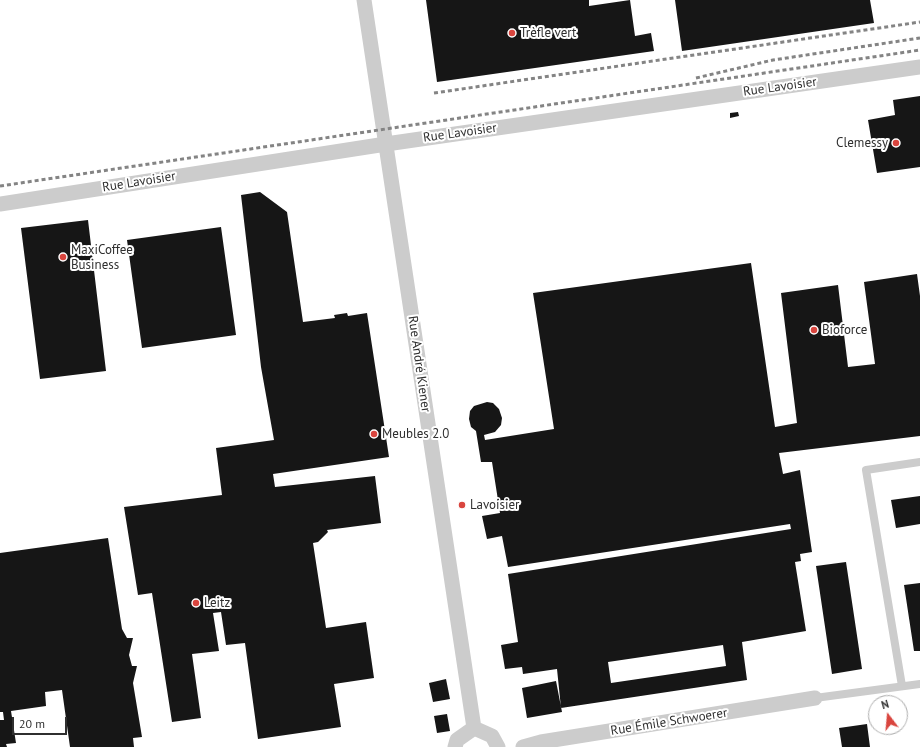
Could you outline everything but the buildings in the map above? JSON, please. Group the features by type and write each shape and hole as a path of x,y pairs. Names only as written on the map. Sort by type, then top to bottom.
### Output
{"street":[{"name":"Rue André Kiener","path":"364,0 474,728"},
{"name":"Rue Lavoisier","path":"0,204 386,144 920,67"},
{"name":"Rue Émile Schwoerer","path":"523,747 541,742 816,698"},
{"path":"455,747 457,740 474,728 492,736 498,747"}],"lane":[{"path":"902,686 866,470 920,462"},
{"path":"816,698 920,684"}],"railway":[{"path":"434,93 920,22"},
{"path":"696,78 773,60 920,38"},
{"path":"0,186 920,50"}],"place":[{"name":"Trèfle vert","path":"512,33"},
{"name":"Clemessy","path":"896,143"},
{"name":"MaxiCoffee Business","path":"63,257"},
{"name":"Bioforce","path":"814,330"},
{"name":"Meubles 2.0","path":"374,434"},
{"name":"Lavoisier","path":"462,505"},
{"name":"Leitz","path":"196,603"}]}
